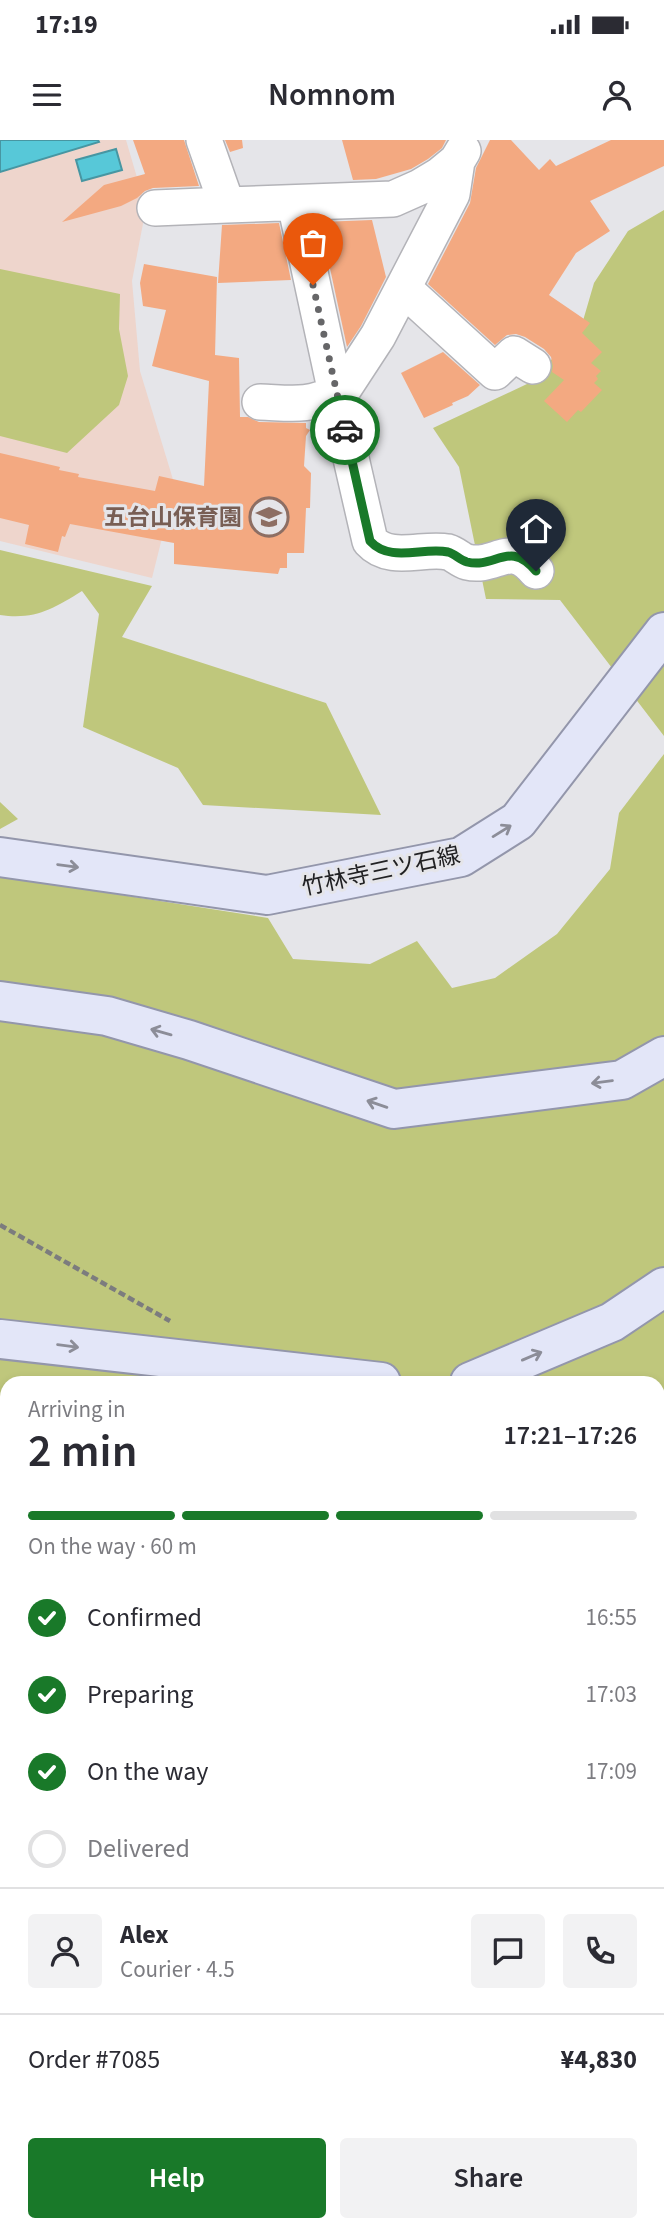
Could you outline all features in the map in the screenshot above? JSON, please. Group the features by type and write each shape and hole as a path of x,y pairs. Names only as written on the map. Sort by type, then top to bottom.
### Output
{"main road":[{"name":"竹林寺三ツ石線","path":"0,857 267,895 461,857 518,821 664,632"},
{"path":"0,1001 107,1016 189,1040 394,1109 622,1080 664,1056"},
{"path":"484,1376 612,1322 664,1287"},
{"path":"0,1339 328,1376"}],"street":[{"path":"204,140 227,205"},
{"path":"155,208 393,199 440,175 463,150"},
{"path":"260,402 304,404 320,401 344,388 371,346 452,194 463,150"},
{"path":"295,203 370,541 375,546 396,554 449,552 467,562 485,562 502,556 520,557 527,560 536,571"},
{"path":"403,288 495,372 514,354 533,366"}],"path":[{"path":"0,1225 189,1332 195,1361"}],"shaded area":[{"path":"0,140 126,140 146,208 132,281 140,371 175,486 152,578 0,541"}],"green space":[{"path":"664,210 664,736 560,600 486,599 459,467 433,428 527,384 580,331 594,283 628,231"},
{"path":"0,269 120,294 119,329 128,376 119,405 67,453 0,436"},
{"path":"0,550 152,586 122,637 326,703 381,815 203,805 178,768 83,727 99,614 82,591 43,612 23,616 0,615"},
{"path":"664,754 664,1376 0,1376 0,877 268,918 293,959 370,964 417,941 452,988 495,978 557,934 610,869 619,813"},
{"path":"0,802 18,819 0,829"}],"water":[{"path":"0,140 98,140 99,142 0,172"},
{"path":"116,149 122,170 82,181 76,160"}],"building":[{"path":"133,140 184,140 199,186 153,188 121,206 62,222 104,185 145,174"},
{"path":"225,140 242,140 243,148 230,152"},
{"path":"342,140 446,140 442,148 411,169 376,179 353,180"},
{"path":"490,140 511,140 539,170 550,159 556,166 611,140 664,140 664,166 590,201 610,231 576,253 549,295 590,323 582,333 602,352 591,363 601,371 594,383 602,390 567,422 544,401 564,380 552,372 551,357 544,349 516,334 507,335 495,345 428,284 470,203 476,168"},
{"path":"372,220 386,277 347,347 320,222"},
{"path":"279,223 291,280 218,283 222,225"},
{"path":"144,264 217,277 215,355 239,358 240,417 259,422 306,423 306,428 310,430 306,436 304,466 311,473 304,553 287,553 287,568 280,568 278,574 174,564 174,543 70,524 65,537 62,536 58,552 25,544 29,525 0,518 0,453 60,467 59,470 79,474 78,477 155,491 159,476 204,486 209,381 152,366 166,310 143,306 140,283"},
{"path":"443,352 480,385 468,396 452,403 453,405 424,418 401,373"}],"way so far":[{"path":"313,285 345,430"}],"place":[{"name":"五台山保育園","path":"269,517"}],"route":[{"path":"345,430 370,541 375,546 396,554 449,552 467,562 485,562 502,556 520,557 527,560 536,571"}]}
